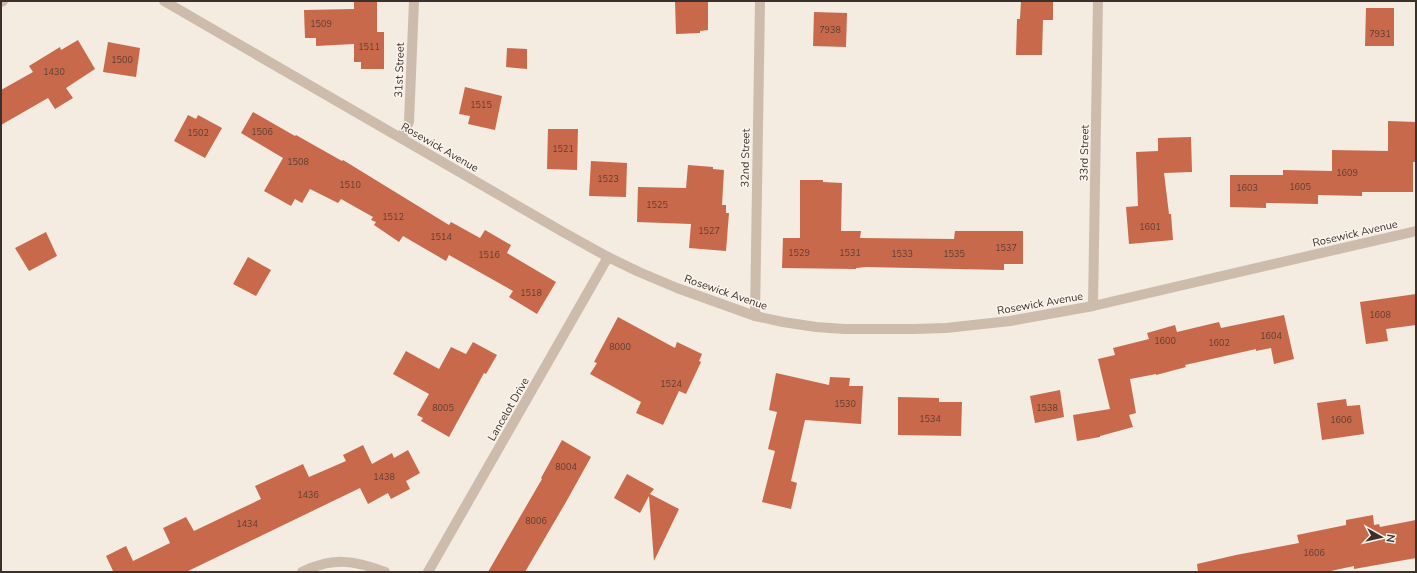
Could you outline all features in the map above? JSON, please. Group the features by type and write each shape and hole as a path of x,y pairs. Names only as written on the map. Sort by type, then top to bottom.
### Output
{"street":[{"name":"Rosewick Avenue","path":"164,1 608,257 677,288 755,316 783,322 844,329 930,329 953,328 1010,321 1093,306 1416,231"},
{"name":"31st Street","path":"401,138 409,122 414,1"},
{"name":"32nd Street","path":"755,316 760,1"},
{"name":"33rd Street","path":"1093,306 1098,1"},
{"name":"Lancelot Drive","path":"428,572 608,257"},
{"path":"302,572 323,564 344,562 365,564 385,572"}],"building":[{"path":"354,1 377,1 377,32 384,32 384,69 361,69 361,62 354,62 354,44 316,46 316,38 305,38 304,10 354,9"},
{"path":"675,1 708,1 708,30 700,31 700,33 676,34"},
{"path":"1021,1 1053,1 1053,20 1043,20 1042,55 1016,55 1017,19 1020,19"},
{"path":"1366,8 1394,8 1394,46 1365,46"},
{"path":"814,12 847,13 846,47 813,46"},
{"path":"78,40 95,69 66,88 73,98 55,109 48,98 1,125 1,90 33,72 29,66 60,47 61,50"},
{"path":"108,42 140,48 136,77 103,72"},
{"path":"507,48 527,49 527,69 506,67"},
{"path":"465,87 502,96 495,130 468,124 470,116 459,114"},
{"path":"253,112 295,136 296,135 342,161 343,160 449,225 451,222 480,238 485,230 511,245 507,253 556,282 537,314 509,297 513,291 449,255 446,261 403,236 399,242 374,225 376,222 371,220 373,217 341,199 338,203 310,189 302,203 295,199 291,206 264,191 283,158 241,133"},
{"path":"188,115 196,119 198,115 222,128 205,158 174,141"},
{"path":"1388,121 1416,122 1416,162 1413,162 1413,192 1362,192 1362,196 1318,195 1318,204 1266,203 1266,208 1230,207 1230,175 1283,175 1283,170 1332,171 1332,150 1388,151"},
{"path":"548,129 578,129 577,170 547,169"},
{"path":"1191,137 1192,172 1164,173 1169,214 1171,214 1173,240 1129,244 1126,207 1138,206 1136,152 1158,151 1158,138"},
{"path":"591,161 627,163 626,197 589,196"},
{"path":"688,165 713,167 713,169 724,170 722,205 726,205 726,213 729,213 726,251 689,248 691,224 637,222 638,187 686,188"},
{"path":"800,180 823,180 823,182 842,183 841,231 861,231 860,238 954,239 955,231 1023,231 1023,264 1004,264 1004,270 866,267 856,269 782,268 783,238 800,238"},
{"path":"46,232 57,256 29,271 15,248"},
{"path":"248,257 271,270 256,296 233,284"},
{"path":"1416,294 1416,325 1386,329 1388,341 1366,344 1360,302"},
{"path":"1284,315 1294,359 1274,364 1271,348 1256,351 1256,349 1185,365 1186,367 1156,375 1130,379 1136,413 1129,415 1133,427 1100,437 1077,441 1073,415 1110,409 1098,359 1115,355 1113,348 1149,339 1147,333 1175,325 1177,332 1219,322 1221,328"},
{"path":"618,317 675,348 677,342 702,354 699,361 701,362 686,394 679,391 663,425 636,413 641,402 590,374 597,363 594,362"},
{"path":"473,342 497,355 486,374 484,373 449,437 421,421 423,418 417,415 429,394 393,374 406,351 439,369 451,347 466,354"},
{"path":"776,373 829,385 830,377 850,378 849,386 863,386 861,424 805,420 791,481 797,483 791,509 762,502 775,451 768,449 777,412 769,410"},
{"path":"1060,390 1064,417 1035,423 1030,396"},
{"path":"898,397 939,398 939,402 962,402 961,436 898,435"},
{"path":"1346,399 1347,406 1360,405 1364,434 1322,440 1317,403"},
{"path":"562,440 591,457 566,502 525,572 488,572 542,479 541,478"},
{"path":"363,445 372,464 392,453 394,458 408,450 420,473 406,481 410,489 391,499 388,493 368,504 360,488 186,572 110,572 113,571 106,556 126,546 133,561 170,543 163,528 186,517 194,531 261,499 255,486 303,464 309,477 346,461 343,455"},
{"path":"627,474 654,489 650,494 679,509 654,561 649,496 640,513 614,498"},
{"path":"1373,515 1374,525 1379,524 1380,527 1416,520 1416,558 1354,569 1354,566 1326,572 1198,572 1197,564 1299,543 1297,535 1346,525 1346,520"}]}
